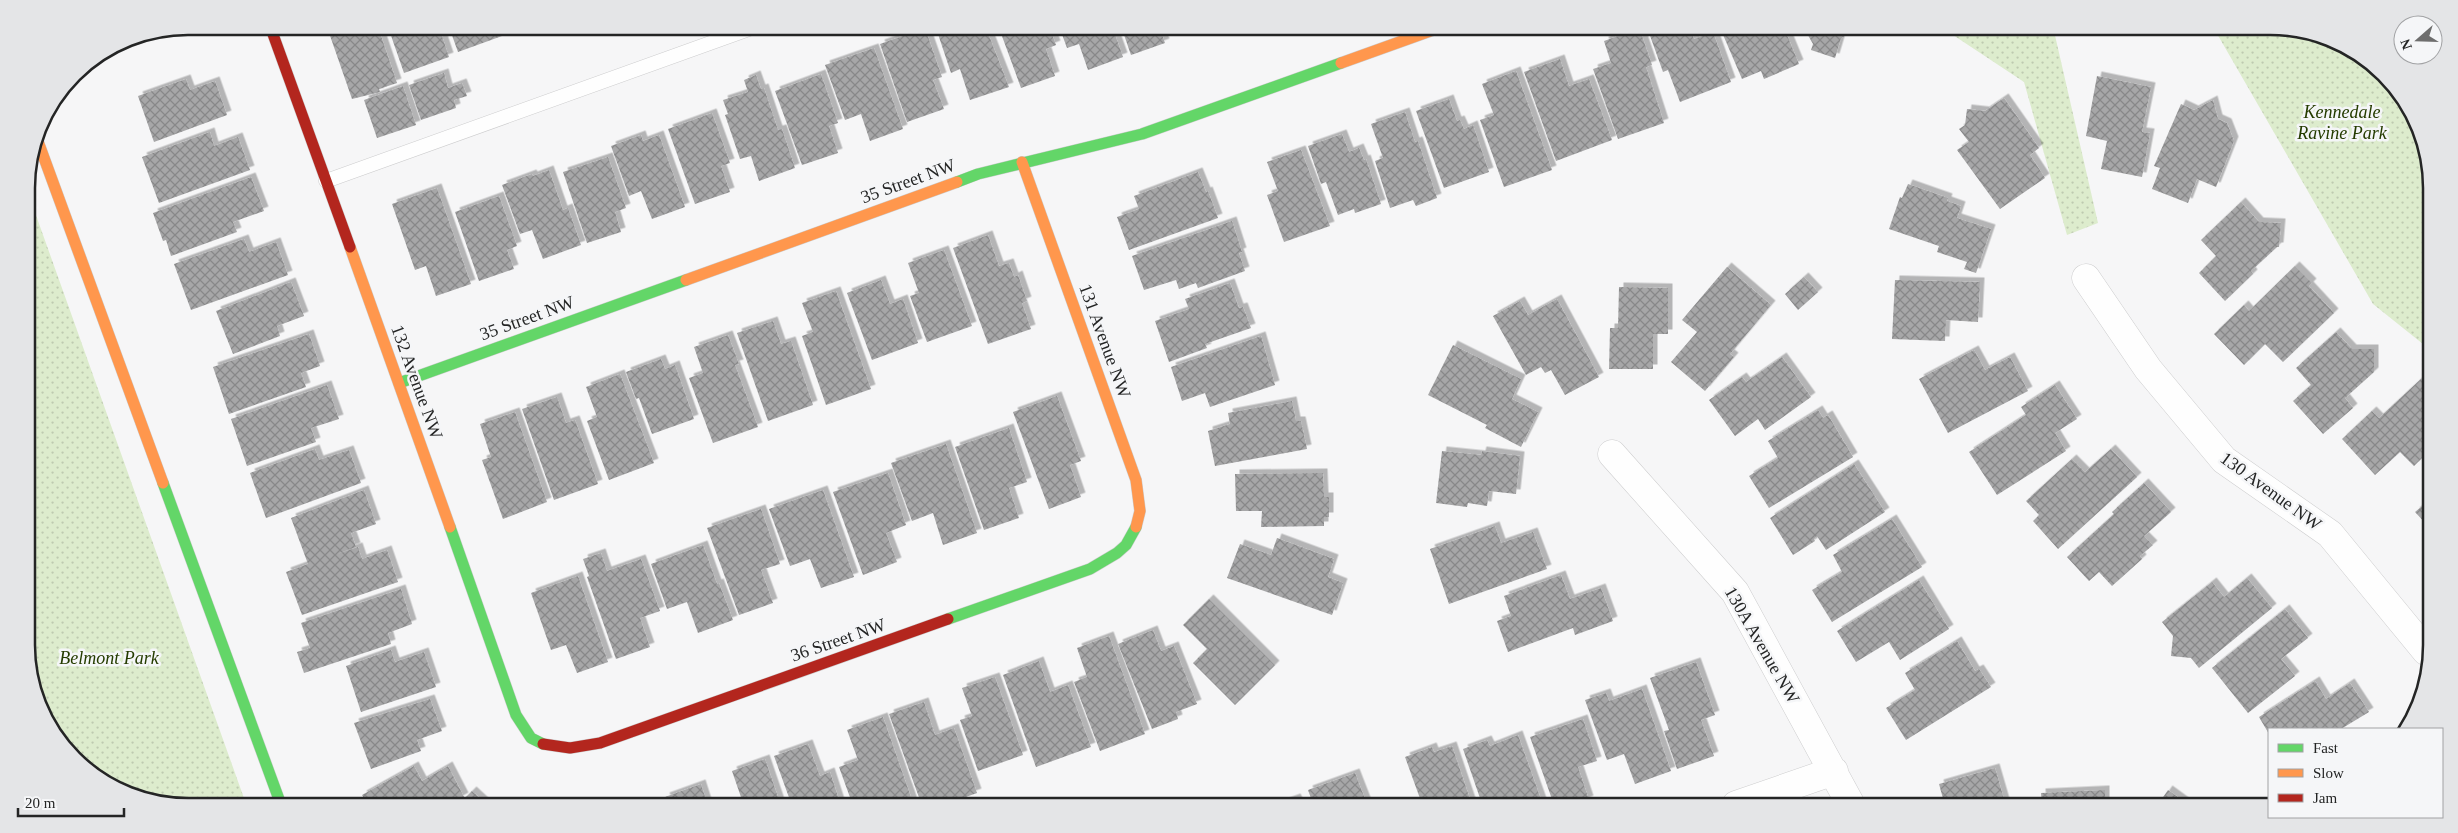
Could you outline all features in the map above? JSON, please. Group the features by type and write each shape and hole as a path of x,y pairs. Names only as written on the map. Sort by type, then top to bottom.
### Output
{"street":[{"name":"132 Avenue NW","path":"273,35 399,383 510,699 525,732 541,744"},
{"name":"35 Street NW","path":"399,383 978,174 1022,162 1108,144 1142,134 1419,35"},
{"path":"40,147 279,798"},
{"name":"131 Avenue NW","path":"1022,162 1136,480 1141,516 1134,534"},
{"name":"130 Avenue NW","path":"2086,278 2148,369 2224,460 2330,534 2382,594 2423,647"},
{"name":"130A Avenue NW","path":"1612,454 1735,592 1848,798"},
{"name":"36 Street NW","path":"541,744 564,748 581,748 610,740 1090,569 1110,559 1123,549 1134,534"},
{"path":"1756,798 1834,771"}],"lane":[{"path":"326,181 733,35"}],"green space":[{"path":"1953,35 2055,35 2098,223 2067,235 2024,82"},
{"name":"Kennedale Ravine Park","path":"2218,35 2290,36 2310,40 2347,55 2385,87 2407,120 2415,139 2422,168 2423,344 2373,304"},
{"name":"Belmont Park","path":"35,212 244,798 168,797 148,793 111,778 87,760 73,746 51,713 43,694 35,655"}],"building":[{"path":"330,35 381,35 397,83 379,89 380,92 352,99"},
{"path":"391,35 442,35 449,57 404,73"},
{"path":"452,35 502,35 502,36 458,52"},
{"path":"905,35 927,35 942,77 933,80 944,109 907,122 880,44"},
{"path":"938,35 989,35 1009,87 970,100 960,69 951,73"},
{"path":"1002,35 1052,35 1056,45 1046,49 1055,76 1021,88"},
{"path":"1062,35 1115,35 1123,57 1088,70 1079,44 1067,48"},
{"path":"1124,35 1162,35 1165,43 1131,55"},
{"path":"1621,35 1642,35 1652,65 1646,67 1664,123 1618,139 1593,69 1611,63 1604,41"},
{"path":"1650,35 1693,35 1694,39 1705,35 1714,35 1731,82 1680,102 1668,70 1663,72"},
{"path":"1723,35 1787,35 1799,64 1764,79 1761,71 1742,79"},
{"path":"1808,35 1847,35 1841,38 1835,58 1811,50 1813,44"},
{"path":"874,48 903,129 870,141 861,114 845,120 825,65"},
{"path":"1560,59 1569,86 1589,79 1612,140 1556,161 1524,72"},
{"path":"1516,71 1552,170 1504,187 1480,120 1494,115 1482,84"},
{"path":"444,73 448,88 462,83 467,96 454,100 456,108 421,120 409,85"},
{"path":"821,74 838,123 829,126 838,153 802,165 775,91"},
{"path":"756,75 761,89 764,88 778,130 782,129 795,168 759,181 751,156 740,159 725,115 728,114 723,100 748,92 744,80"},
{"path":"2097,76 2151,87 2142,132 2150,133 2142,177 2101,169 2107,141 2086,136"},
{"path":"186,79 190,90 215,81 227,115 154,142 138,96"},
{"path":"403,86 416,125 377,138 364,100"},
{"path":"2004,98 2039,148 2030,155 2045,178 2000,209 1957,150 1969,142 1959,129 1965,125 1967,109 1985,111"},
{"path":"1449,99 1457,121 1460,120 1464,129 1473,125 1489,172 1444,188 1416,111"},
{"path":"2213,100 2218,119 2227,123 2234,141 2216,187 2197,179 2188,203 2152,189 2160,168 2154,166 2181,104 2194,110"},
{"path":"1405,112 1415,142 1418,141 1437,198 1416,206 1413,200 1390,208 1375,161 1383,158 1371,124"},
{"path":"712,113 730,163 721,166 730,192 695,204 668,129"},
{"path":"210,132 214,146 238,137 250,170 159,203 142,157"},
{"path":"1342,134 1349,152 1359,148 1364,160 1366,159 1381,204 1355,213 1354,209 1338,215 1326,182 1321,184 1308,146"},
{"path":"641,135 643,141 659,135 685,207 652,219 641,191 629,196 611,146"},
{"path":"1301,150 1330,226 1284,242 1267,195 1278,191 1267,162"},
{"path":"608,157 626,208 615,212 621,232 587,243 563,172"},
{"path":"549,170 563,210 568,208 581,245 543,259 532,230 520,234 502,185"},
{"path":"1198,172 1206,192 1208,191 1218,218 1129,250 1117,217 1139,209 1134,196"},
{"path":"251,177 264,211 233,222 237,232 171,256 166,240 163,241 153,213"},
{"path":"1908,184 1948,198 1947,201 1961,206 1957,218 1991,229 1976,273 1964,269 1967,262 1937,252 1939,246 1889,229 1900,197 1902,198"},
{"path":"437,188 471,284 436,296 426,266 415,270 392,204"},
{"path":"499,196 517,246 507,250 514,269 479,281 455,212"},
{"path":"2241,202 2259,222 2281,223 2279,247 2251,271 2253,274 2225,301 2199,273 2216,256 2201,240"},
{"path":"1232,221 1242,252 1239,253 1245,271 1198,288 1196,283 1179,289 1176,280 1144,290 1132,256"},
{"path":"988,235 999,266 1009,263 1014,277 1018,275 1027,301 1022,303 1031,329 988,344 953,248"},
{"path":"244,239 249,252 276,242 288,275 191,310 174,264"},
{"path":"944,250 972,326 927,342 910,296 919,293 908,263"},
{"path":"2295,266 2312,283 2309,286 2334,313 2283,362 2265,344 2244,365 2214,334 2244,305 2249,311"},
{"path":"1727,267 1771,305 1730,354 1734,357 1705,391 1671,362 1697,332 1682,320"},
{"path":"1804,277 1818,292 1798,310 1785,294"},
{"path":"881,280 890,304 903,299 918,343 872,360 847,293"},
{"path":"1895,280 1980,282 1978,322 1946,320 1945,341 1892,339"},
{"path":"291,282 304,316 277,326 280,336 233,354 216,311"},
{"path":"1230,283 1239,308 1243,307 1251,328 1205,344 1207,348 1169,362 1155,321 1189,309 1185,299"},
{"path":"1619,287 1668,288 1668,334 1653,334 1653,369 1609,369 1610,328 1618,328"},
{"path":"836,291 871,389 826,405 802,336 813,332 802,303"},
{"path":"1557,299 1599,377 1565,395 1551,370 1545,373 1541,367 1526,375 1493,316 1520,301 1528,315"},
{"path":"773,321 781,344 791,341 813,405 768,421 737,333"},
{"path":"2336,332 2352,349 2374,349 2374,372 2345,398 2353,408 2323,434 2293,401 2311,385 2296,368"},
{"path":"309,334 320,366 301,373 306,387 229,414 213,367"},
{"path":"728,335 739,364 735,365 758,427 713,443 689,378 703,373 694,347"},
{"path":"1261,336 1275,385 1210,407 1205,393 1182,401 1171,367"},
{"path":"1453,345 1521,379 1512,399 1538,412 1521,447 1485,428 1487,425 1428,395"},
{"path":"1974,350 1985,370 2010,357 2028,391 1948,433 1919,379"},
{"path":"1782,357 1811,397 1765,430 1758,419 1735,436 1709,400 1742,377 1746,382"},
{"path":"661,359 665,369 675,365 694,419 652,434 639,398 636,399 626,372"},
{"path":"620,374 654,463 609,480 587,421 597,417 586,387"},
{"path":"2421,379 2423,381 2423,457 2414,466 2400,452 2375,475 2342,439 2372,411 2379,418"},
{"path":"327,385 339,419 311,428 316,442 247,466 231,419"},
{"path":"2055,385 2077,419 2055,433 2066,451 1997,495 1969,452 2026,415 2021,407"},
{"path":"1057,396 1081,461 1070,465 1081,497 1049,509 1013,412"},
{"path":"557,397 566,423 575,420 598,484 554,500 522,409"},
{"path":"1292,401 1296,421 1301,421 1307,449 1215,466 1208,431 1230,424 1228,413"},
{"path":"1818,410 1823,418 1828,415 1853,457 1769,508 1749,476 1778,458 1768,441"},
{"path":"515,412 547,502 503,519 482,460 491,457 480,424"},
{"path":"1009,428 1027,482 1009,488 1019,518 984,530 955,447"},
{"path":"946,444 977,533 943,545 933,513 912,521 891,463"},
{"path":"315,449 319,460 349,450 361,483 266,518 250,473"},
{"path":"2111,449 2137,477 2058,549 2033,521 2039,515 2026,501 2072,459 2085,472"},
{"path":"1442,451 1481,455 1482,451 1520,456 1516,494 1489,491 1487,506 1468,503 1467,507 1436,503"},
{"path":"1854,464 1885,512 1826,550 1817,536 1814,539 1815,541 1793,555 1770,518"},
{"path":"888,473 906,525 886,533 897,562 863,575 833,492"},
{"path":"1323,473 1324,497 1329,497 1329,517 1324,517 1324,526 1261,527 1262,511 1236,511 1235,474"},
{"path":"2144,483 2171,512 2144,536 2153,545 2140,556 2142,559 2112,586 2099,572 2089,581 2067,557 2114,514 2112,512"},
{"path":"364,490 376,524 351,533 356,547 337,554 358,547 362,559 387,550 398,582 302,615 286,572 308,564 291,518"},
{"path":"823,490 854,577 821,588 810,559 790,566 769,509"},
{"path":"2423,505 2423,521 2415,512"},
{"path":"761,509 780,564 761,570 773,603 739,615 707,528"},
{"path":"1892,519 1922,567 1832,622 1812,590 1842,572 1833,555"},
{"path":"1495,526 1501,543 1533,532 1547,569 1449,604 1430,549"},
{"path":"1277,538 1334,559 1328,577 1343,583 1332,615 1227,578 1240,544 1271,555"},
{"path":"703,545 733,620 698,633 687,602 667,609 651,564"},
{"path":"601,553 607,571 641,559 660,611 640,618 650,647 616,659 587,577 589,576 583,559"},
{"path":"1561,575 1570,599 1601,588 1613,621 1575,635 1573,628 1508,652 1497,621 1511,616 1504,596"},
{"path":"578,576 608,662 577,673 566,645 551,650 531,593"},
{"path":"2247,578 2272,608 2199,668 2191,658 2171,656 2173,636 2162,622 2212,582 2224,597"},
{"path":"1919,580 1949,629 1900,660 1889,642 1856,662 1837,631"},
{"path":"401,589 412,624 388,633 391,644 304,673 297,652 310,648 301,623"},
{"path":"1209,599 1275,665 1235,705 1193,663 1207,649 1183,625"},
{"path":"2285,609 2308,638 2281,659 2295,676 2248,713 2212,668"},
{"path":"1153,630 1161,651 1174,646 1197,704 1176,712 1178,719 1152,729 1118,644"},
{"path":"1109,636 1145,734 1100,751 1074,682 1087,677 1077,648"},
{"path":"1957,641 1975,671 1979,669 1991,687 1906,740 1886,708 1915,690 1905,673"},
{"path":"391,650 395,662 424,652 436,687 361,712 346,666"},
{"path":"1039,661 1050,692 1068,685 1091,747 1036,767 1003,675"},
{"path":"1696,662 1715,715 1701,720 1714,756 1677,769 1664,731 1669,730 1650,678"},
{"path":"995,677 1023,755 978,771 960,720 972,716 962,688"},
{"path":"2315,681 2326,699 2350,683 2369,712 2343,728 2268,728 2268,732 2259,717"},
{"path":"1642,689 1671,771 1635,784 1624,754 1607,760 1585,700 1606,693 1609,701"},
{"path":"430,699 442,731 417,740 421,751 371,769 354,723"},
{"path":"924,702 935,735 954,728 977,793 963,798 919,798 889,714"},
{"path":"883,717 911,798 850,798 839,767 858,760 847,730"},
{"path":"1583,719 1597,761 1578,767 1588,798 1552,798 1530,737"},
{"path":"1518,735 1540,798 1480,798 1463,749 1487,740 1490,746"},
{"path":"808,744 820,776 830,772 838,798 789,798 774,756"},
{"path":"1452,746 1470,798 1420,798 1405,757 1432,747 1434,752"},
{"path":"765,759 778,798 741,798 732,771"},
{"path":"414,766 422,781 448,766 464,797 364,798 362,795"},
{"path":"1995,768 2004,798 1943,798 1939,784"},
{"path":"1355,773 1365,798 1311,798 1308,790"},
{"path":"701,784 705,798 665,798"},
{"path":"2105,790 2105,798 2041,798 2041,793"},
{"path":"2168,790 2179,798 2162,798"},
{"path":"472,791 480,798 465,798"}],"traffic: fast":[{"path":"957,182 978,174 1142,134 1341,63"},
{"path":"399,383 686,280"},
{"path":"163,483 279,798"},
{"path":"450,527 516,715 531,738 543,744"},
{"path":"948,619 1090,569 1117,553 1126,545 1136,527"}],"traffic: slow":[{"path":"1341,63 1419,35"},
{"path":"40,147 163,483"},
{"path":"1022,162 1136,480 1140,511 1136,527"},
{"path":"686,280 957,182"},
{"path":"350,247 450,527"}],"traffic: jam":[{"path":"273,35 350,247"},
{"path":"543,744 570,748 600,743 948,619"}]}
